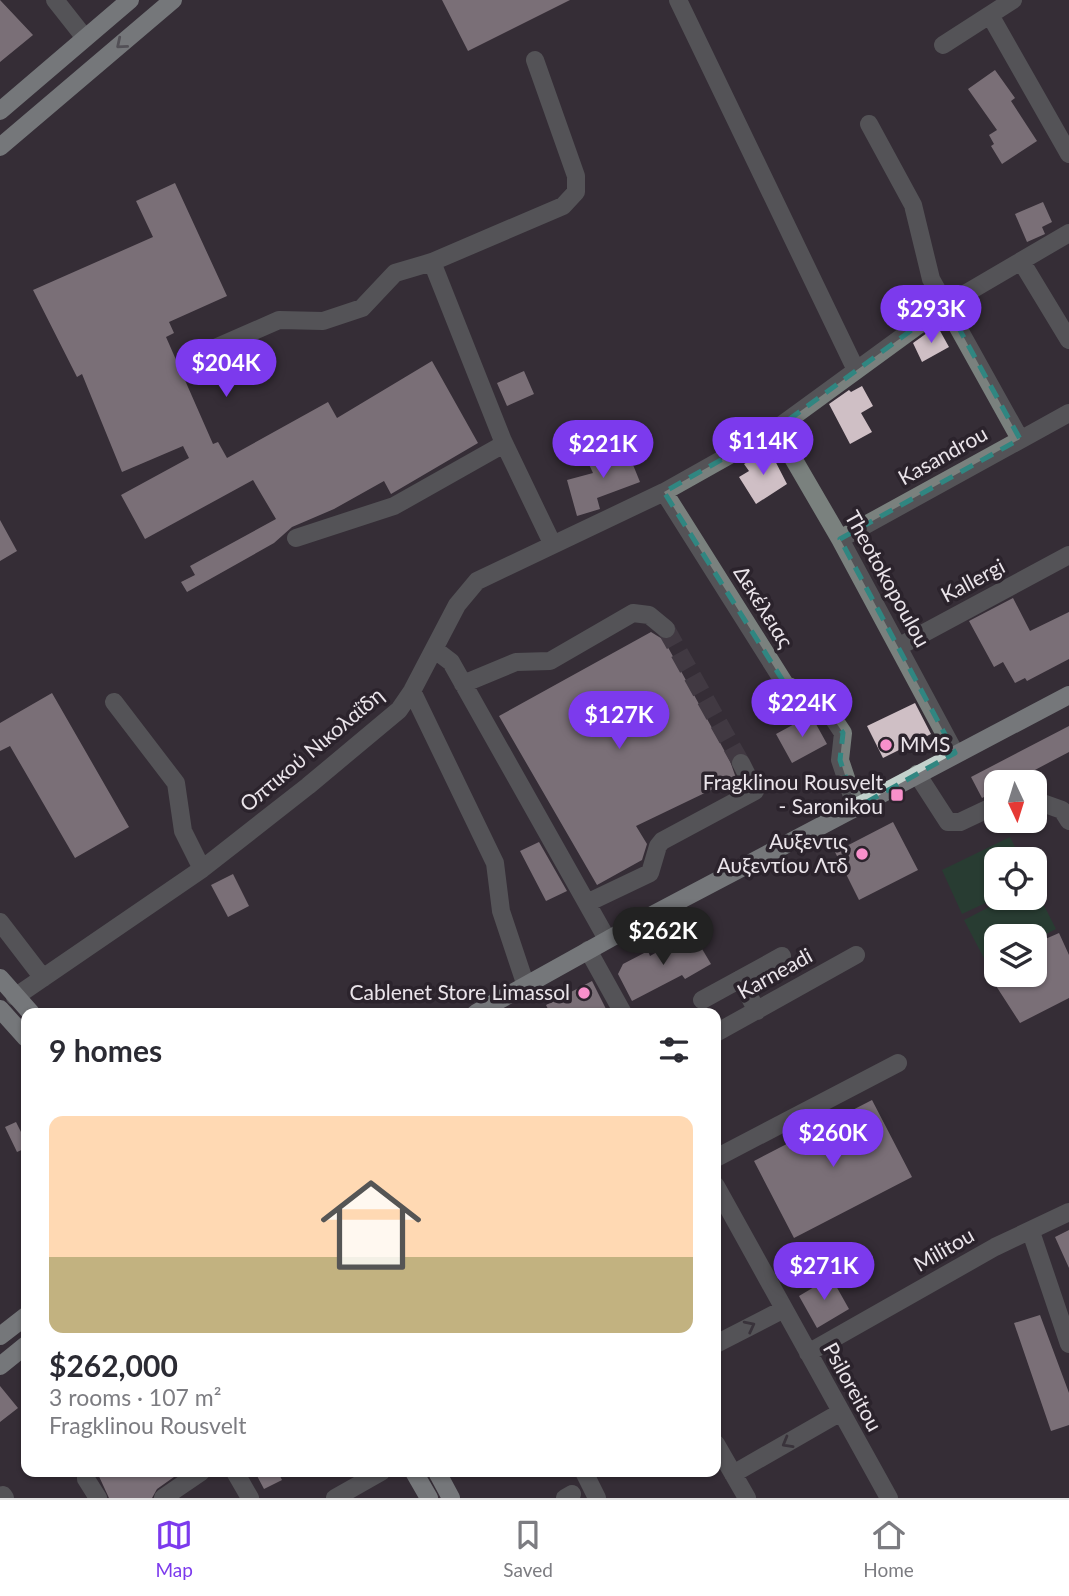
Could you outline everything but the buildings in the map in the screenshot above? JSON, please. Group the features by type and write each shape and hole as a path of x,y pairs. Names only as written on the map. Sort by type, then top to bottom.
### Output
{"main road":[{"path":"0,111 130,0"},
{"path":"0,147 173,0"},
{"path":"485,1008 607,939 1069,695"},
{"path":"0,978 26,1008"},
{"path":"0,1009 21,1032"},
{"path":"0,1336 21,1320"},
{"path":"0,1366 21,1349"},
{"path":"417,1477 429,1498"},
{"path":"440,1477 451,1498"}],"street":[{"path":"55,0 85,38"},
{"path":"678,0 856,370"},
{"path":"943,45 1013,0"},
{"path":"990,15 1069,154"},
{"path":"206,352 279,320 323,321 362,307 395,273 432,262 563,206 576,192 576,176 535,60"},
{"path":"869,124 914,205 931,279 1020,439"},
{"name":"Οπτικού Νικολαΐδη","path":"15,996 202,869 398,710 412,691 457,605 477,581 664,492 776,429 946,304 1069,233"},
{"path":"1021,261 1069,340"},
{"path":"432,262 505,444 552,543"},
{"name":"Kasandrou","path":"840,539 1069,413"},
{"name":"Theotokopoulou","path":"776,429 840,539 955,754"},
{"path":"296,538 394,506 505,444"},
{"name":"Δεκέλειας","path":"664,492 785,684 825,706 843,733 840,760 856,808"},
{"name":"Kallergi","path":"898,647 1069,555"},
{"path":"463,684 516,662 550,661 633,613 649,615 666,629"},
{"path":"434,649 451,662 607,939"},
{"path":"412,691 495,863 501,911 526,986"},
{"path":"114,702 176,783 183,831 202,869"},
{"path":"587,903 650,873 657,846 662,841 755,791 741,763"},
{"path":"917,774 948,822 960,822 984,811"},
{"path":"1047,805 1062,810 1069,821"},
{"path":"0,922 43,978"},
{"path":"588,950 620,1008"},
{"name":"Karneadi","path":"721,1030 856,955"},
{"path":"702,1000 782,956"},
{"path":"740,979 757,1012"},
{"path":"721,1155 898,1063"},
{"name":"Psiloreitou","path":"721,1195 889,1498"},
{"name":"Militou","path":"808,1353 995,1247 1069,1212"},
{"path":"1031,1232 1069,1344"},
{"path":"721,1341 784,1309"},
{"path":"733,1474 841,1412"},
{"path":"721,1453 747,1498"},
{"path":"86,1477 98,1498"},
{"path":"163,1498 194,1477"},
{"path":"238,1477 250,1498"},
{"path":"335,1498 373,1477"},
{"path":"586,1477 597,1498"}],"highlighted area":[{"path":"946,305 1020,439 840,539 955,753 856,808 840,760 843,733 825,706 785,684 664,492 776,429"}],"green space":[{"path":"1010,837 1015,847 989,847"},
{"path":"984,850 984,904 962,914 942,870"},
{"path":"984,910 1046,910 1056,929 1047,934 1047,924 984,924 984,958 964,920"}],"tunnel":[{"path":"666,629 741,763"}],"place":[{"name":"MMS","path":"886,745"},
{"name":"Fragklinou Rousvelt - Saronikou","path":"897,795"},
{"name":"Αυξεντις Αυξεντίου Λτδ","path":"862,854"},
{"name":"Cablenet Store Limassol","path":"584,993"}]}
